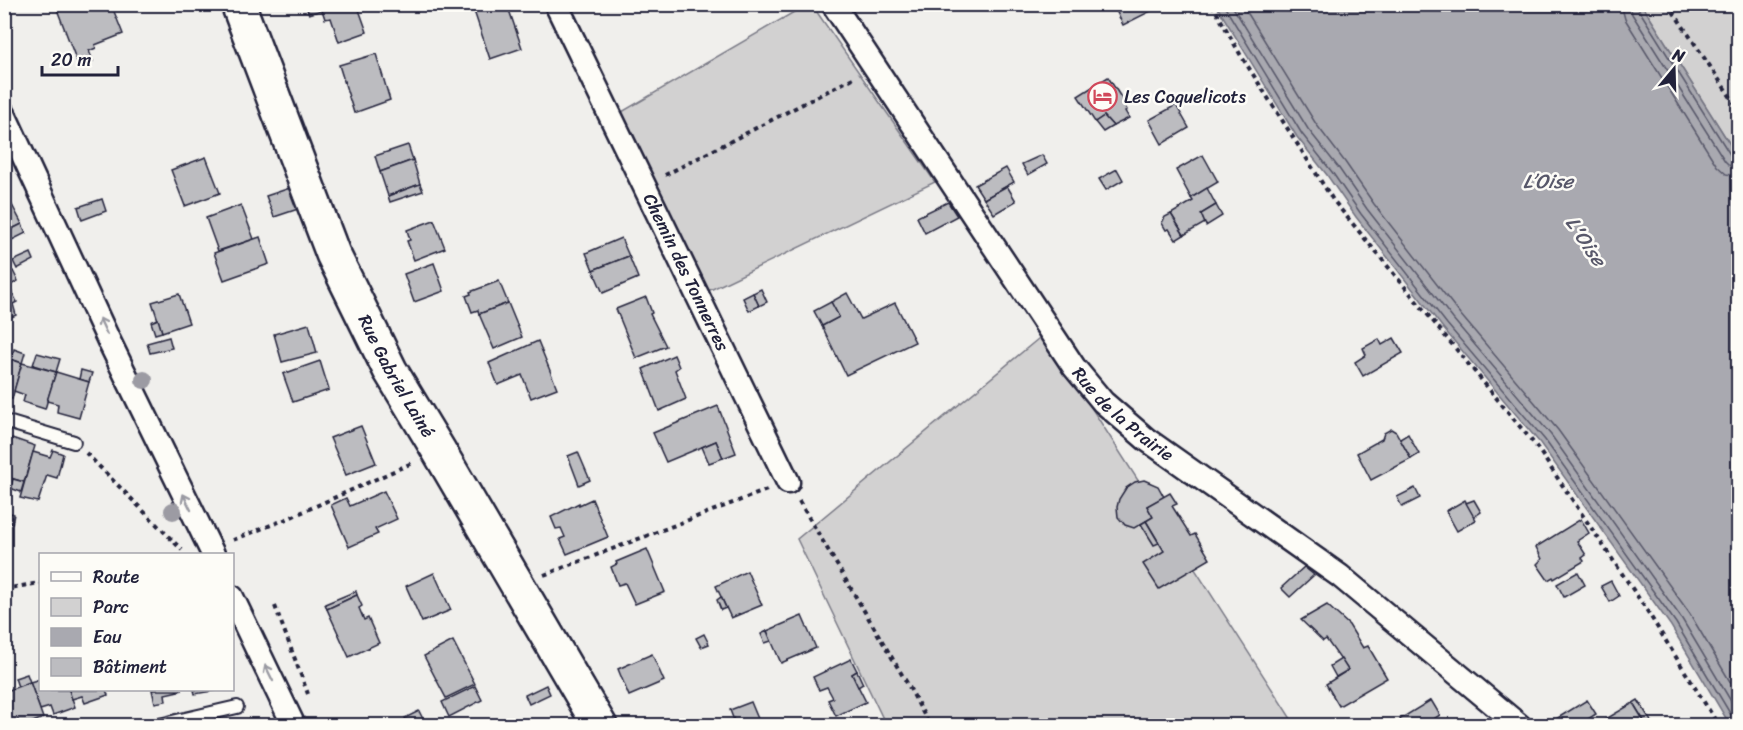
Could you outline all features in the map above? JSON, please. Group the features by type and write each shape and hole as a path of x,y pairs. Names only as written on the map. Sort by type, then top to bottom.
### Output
{"street":[{"name":"Rue Gabriel Lainé","path":"238,4 333,254 390,370 440,450 600,726"},
{"name":"Chemin des Tonnerres","path":"556,4 788,482"},
{"name":"Rue de la Prairie","path":"833,4 1074,367 1103,402 1146,438 1340,576 1520,726"},
{"path":"4,114 114,351 211,552"},
{"path":"234,601 294,726"}],"lane":[{"path":"4,421 74,442"},
{"path":"154,726 237,707"}],"path":[{"path":"1212,4 1240,54 1333,200 1536,446 1646,609 1719,726"},
{"path":"1668,4 1738,108"},
{"path":"644,186 875,67"},
{"path":"74,442 185,553"},
{"path":"211,552 416,461"},
{"path":"544,575 788,482 930,726"},
{"path":"4,590 39,583"},
{"path":"275,606 312,704"}],"green space":[{"path":"806,5 812,5 935,182 704,293 620,113"},
{"path":"1642,5 1738,5 1738,157"},
{"path":"1044,334 1295,725 886,725 797,539"}],"water":[{"name":"L’Oise","path":"1216,5 1642,5 1738,157 1738,725 1730,725 1671,626 1540,443 1443,328 1297,137"}],"building":[{"path":"55,4 111,4 123,34 95,45 96,48 89,51 93,61 79,67"},
{"path":"305,4 357,4 367,32 339,42 331,18 325,19 322,10 309,14"},
{"path":"482,4 507,4 522,48 490,59 473,8"},
{"path":"1113,4 1148,4 1151,11 1123,25"},
{"path":"376,54 390,100 354,113 339,65"},
{"path":"1108,77 1124,102 1129,118 1113,126 1104,116 1095,122 1078,96"},
{"path":"1176,105 1189,128 1162,144 1149,120"},
{"path":"1104,116 1113,126 1103,132 1095,122"},
{"path":"408,145 413,160 380,172 375,156"},
{"path":"1042,155 1047,164 1028,175 1022,164"},
{"path":"1203,155 1218,182 1191,198 1176,170"},
{"path":"206,157 220,193 185,206 171,170"},
{"path":"413,160 420,184 388,196 380,172"},
{"path":"1006,168 1014,182 984,199 975,185"},
{"path":"1117,169 1123,180 1106,190 1099,179"},
{"path":"420,184 423,191 390,202 388,196"},
{"path":"1007,186 1016,201 994,214 984,199"},
{"path":"290,188 298,209 274,217 266,196"},
{"path":"1207,188 1216,205 1201,214 1205,223 1184,235 1171,214 1193,201 1191,198"},
{"path":"4,190 22,224 4,233"},
{"path":"102,199 106,211 82,220 78,207"},
{"path":"948,202 957,216 925,233 917,217"},
{"path":"241,205 254,239 218,251 206,218"},
{"path":"1216,205 1222,216 1206,226 1201,214"},
{"path":"1171,214 1184,235 1176,240 1162,223 1165,217"},
{"path":"434,220 445,248 414,260 407,241 410,240 407,230"},
{"path":"22,224 26,233 4,244 4,233"},
{"path":"260,237 269,264 224,280 214,253"},
{"path":"621,238 629,256 593,270 586,253"},
{"path":"31,253 34,260 17,269 13,261"},
{"path":"629,256 638,278 603,293 593,270"},
{"path":"434,263 444,291 414,302 404,274"},
{"path":"13,271 18,281 9,286 4,275"},
{"path":"4,277 17,302 13,304 16,315 4,320"},
{"path":"499,281 508,303 479,314 478,310 472,312 466,296 471,294 470,292"},
{"path":"761,289 767,302 759,306 753,293"},
{"path":"753,293 759,306 749,311 743,298"},
{"path":"847,293 861,319 895,303 915,342 846,375 822,326 839,317 831,302"},
{"path":"179,294 189,323 162,332 152,302"},
{"path":"646,297 652,313 650,314 666,346 636,358 616,309"},
{"path":"831,302 839,317 822,326 814,311"},
{"path":"508,303 522,337 494,349 479,314"},
{"path":"158,319 162,332 155,334 151,322"},
{"path":"309,324 317,353 282,362 274,334"},
{"path":"169,337 172,348 150,353 147,343"},
{"path":"1394,338 1403,353 1363,376 1355,362 1366,355 1363,348 1379,339 1382,345"},
{"path":"538,341 557,388 531,398 522,375 498,385 489,363"},
{"path":"14,349 25,353 22,363 11,359"},
{"path":"37,353 60,359 56,372 33,365"},
{"path":"674,355 679,367 675,370 686,399 659,411 643,369"},
{"path":"4,357 22,363 12,399 4,397"},
{"path":"320,361 329,390 293,402 283,374"},
{"path":"22,363 56,372 45,409 23,402 25,395 14,391"},
{"path":"81,370 92,373 89,382 79,379"},
{"path":"56,372 89,382 79,418 57,412 58,404 47,401"},
{"path":"718,406 736,453 723,458 716,441 666,462 653,433"},
{"path":"361,426 376,463 346,475 330,438"},
{"path":"1391,429 1396,432 1411,459 1371,480 1357,453 1382,439 1384,433"},
{"path":"1408,434 1419,454 1411,459 1400,439"},
{"path":"12,438 35,446 24,482 4,476 4,443 10,445"},
{"path":"716,441 723,458 709,463 702,447"},
{"path":"53,450 63,454 57,478 47,475 38,502 20,498 33,452 50,457"},
{"path":"578,452 590,480 579,485 568,456"},
{"path":"13,479 24,482 21,492 10,488"},
{"path":"1144,480 1158,486 1164,497 1147,506 1153,517 1134,528 1125,525 1118,517 1117,507 1126,488 1135,482"},
{"path":"1415,488 1420,498 1402,507 1397,497"},
{"path":"384,491 397,519 375,529 378,534 349,547 331,505 346,498 350,506"},
{"path":"1170,493 1177,504 1172,506 1191,536 1195,534 1210,559 1159,589 1143,564 1164,551 1146,521 1153,517 1147,506"},
{"path":"592,499 608,537 567,554 560,539 565,537 561,528 556,529 551,517"},
{"path":"1465,500 1476,520 1457,531 1446,511"},
{"path":"1474,500 1481,512 1474,517 1466,503"},
{"path":"4,511 14,514 12,524 4,521"},
{"path":"1581,519 1589,533 1577,541 1586,555 1582,558 1584,561 1554,579 1553,577 1548,580 1537,564 1542,559 1536,547"},
{"path":"1146,521 1159,543 1154,545 1141,524"},
{"path":"647,549 665,592 635,604 625,583 618,585 611,567 617,564 616,562"},
{"path":"1304,567 1314,575 1290,597 1281,588"},
{"path":"747,571 762,605 731,618 716,586"},
{"path":"1578,572 1585,585 1564,597 1557,584"},
{"path":"434,573 451,610 422,622 406,586"},
{"path":"1611,581 1619,596 1610,602 1601,586"},
{"path":"356,591 357,595 327,609 325,604"},
{"path":"357,595 362,606 359,608 364,620 368,618 379,643 349,657 327,609"},
{"path":"721,597 726,608 721,610 717,600"},
{"path":"1327,605 1349,625 1363,648 1368,646 1387,678 1339,706 1326,684 1348,670 1326,639 1323,641 1301,620"},
{"path":"802,616 816,648 781,663 767,631"},
{"path":"767,631 771,641 765,643 761,634"},
{"path":"704,634 709,644 701,647 696,638"},
{"path":"453,641 475,684 446,698 424,656"},
{"path":"652,654 664,681 629,696 618,669"},
{"path":"851,659 857,671 852,674 866,702 836,716 828,700 833,698 827,687 819,690 813,677"},
{"path":"1341,659 1348,670 1336,677 1330,666"},
{"path":"857,671 863,684 858,687 852,674"},
{"path":"27,674 30,682 18,687 15,678"},
{"path":"39,679 39,691 69,691 75,707 53,715 50,707 40,710 30,682"},
{"path":"30,682 43,718 23,726 20,726 18,720 7,724 4,716 4,692"},
{"path":"546,685 550,694 529,704 525,695"},
{"path":"475,686 482,700 449,717 442,702"},
{"path":"69,691 106,691 108,695 85,703 82,696 72,699"},
{"path":"152,691 178,691 165,694 166,701 155,703"},
{"path":"194,691 212,691 195,694"},
{"path":"1431,700 1440,715 1423,726 1403,726 1400,719"},
{"path":"1587,700 1596,714 1585,721 1587,724 1572,726 1568,721 1561,726 1548,724"},
{"path":"1638,700 1654,726 1647,726 1633,703"},
{"path":"751,702 761,726 736,726 730,710"},
{"path":"1633,703 1647,726 1604,726 1601,722"},
{"path":"419,711 424,721 409,726 405,718"}],"place":[{"name":"Les Coquelicots","path":"1103,97"}],"water label":[{"name":"L'Oise","path":"1586,241"}]}
